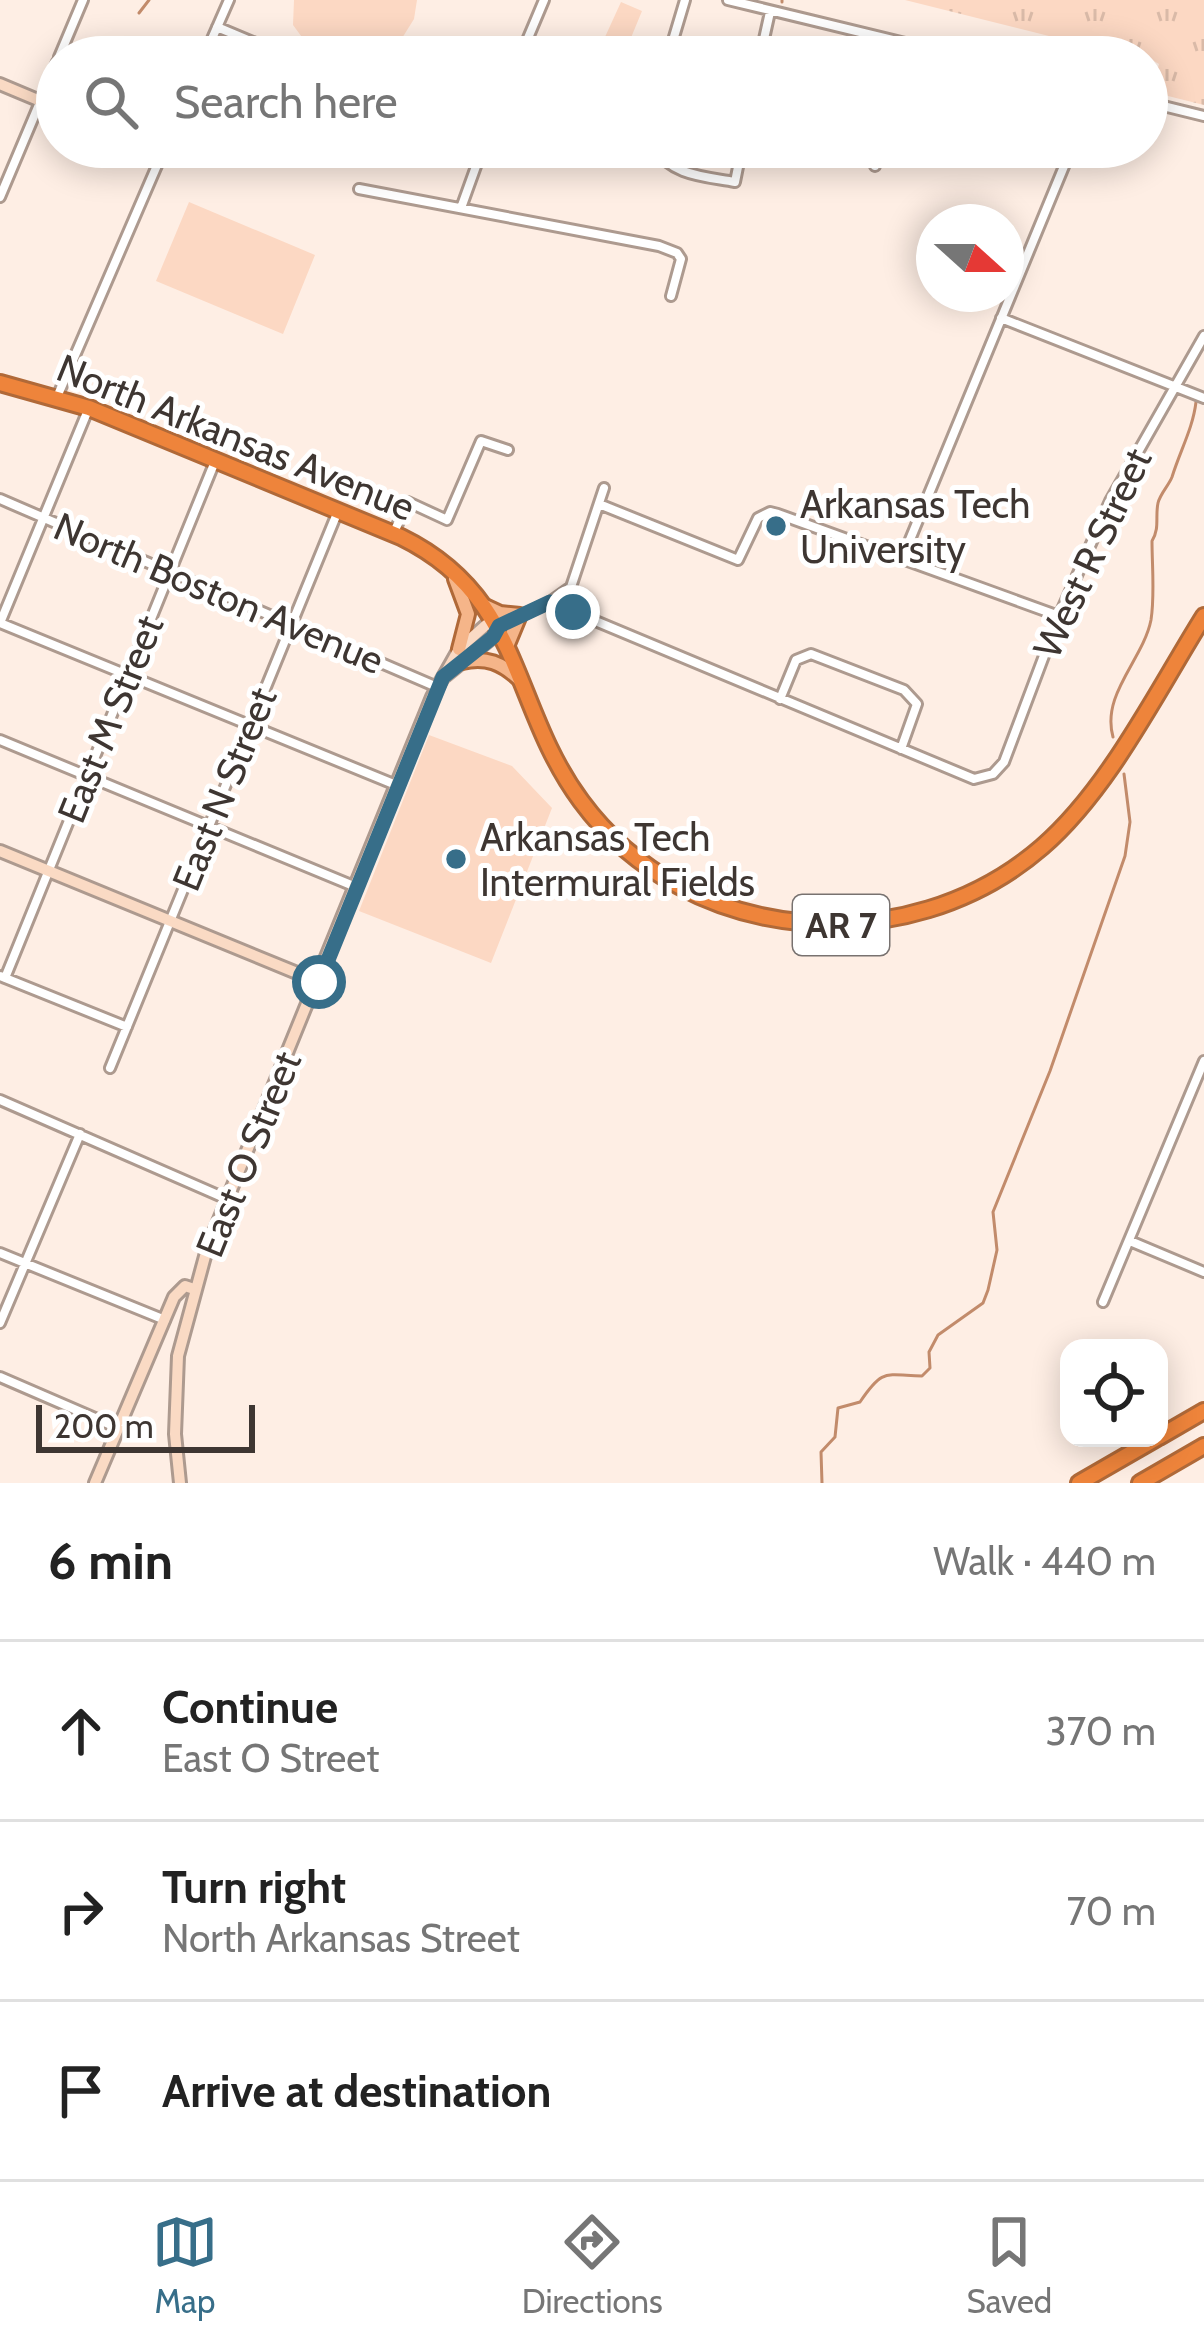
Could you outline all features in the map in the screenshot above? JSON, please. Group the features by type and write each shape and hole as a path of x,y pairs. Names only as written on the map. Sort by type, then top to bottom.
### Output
{"highway":[{"name":"North Arkansas Avenue","path":"0,383 89,408 420,546 449,568 499,626 558,767 591,812 643,861 678,885 762,917 806,925 897,920 968,895 1042,847 1095,788 1204,616"},
{"path":"1168,1431 1204,1411"},
{"path":"1140,1483 1204,1446"},
{"path":"1079,1483 1141,1447"}],"main road":[{"path":"449,568 463,592 468,614 460,656 496,662 524,684"},
{"path":"484,606 520,615 508,644"}],"street":[{"path":"68,36 83,0"},
{"path":"213,36 229,0"},
{"path":"529,36 544,0"},
{"path":"674,36 685,0"},
{"path":"728,0 876,36"},
{"path":"765,36 770,12"},
{"path":"217,27 239,36"},
{"path":"0,84 36,99"},
{"path":"1168,107 1204,116"},
{"path":"0,197 36,113"},
{"path":"57,397 156,168"},
{"path":"461,208 475,168"},
{"path":"673,168 735,182 738,168"},
{"path":"902,559 1063,168"},
{"path":"359,189 658,246 681,259 671,296"},
{"path":"1000,318 1204,398"},
{"name":"West R Street","path":"901,749 974,779 993,774 1004,762 1058,616 1110,501 1204,336"},
{"path":"89,408 0,622 396,785"},
{"path":"393,534 408,502 447,520 481,442 508,450"},
{"name":"East M Street","path":"2,977 216,459"},
{"path":"499,626 572,587 604,488"},
{"name":"North Boston Avenue","path":"0,499 440,682"},
{"path":"599,504 738,560 758,518 770,512 1058,616"},
{"name":"East N Street","path":"110,1068 338,511"},
{"path":"550,602 636,640 780,700 901,749 917,704 904,690 811,654 796,660 780,700"},
{"name":"East O Street","path":"95,1483 177,1292 184,1286 194,1288 440,682 486,625 499,626"},
{"path":"0,740 356,887"},
{"path":"0,851 319,982"},
{"path":"2,977 127,1028"},
{"path":"1103,1302 1204,1061"},
{"path":"0,1100 227,1198"},
{"path":"0,1323 80,1133"},
{"path":"1130,1241 1204,1272"},
{"path":"0,1253 165,1320"},
{"path":"180,1483 175,1388 194,1288"},
{"path":"0,1377 118,1428"}],"green space":[{"path":"294,0 417,0 414,19 403,36 301,36 293,25"},
{"path":"905,0 1204,0 1204,105 1168,96 1168,36 1049,36"},
{"path":"621,2 642,11 632,36 605,36"},
{"path":"189,202 315,255 283,334 156,281"},
{"name":"Arkansas Tech Intermural Fields","path":"429,735 512,766 552,808 491,963 359,911"}],"waterway":[{"path":"139,13 149,0"},
{"path":"1113,737 1113,706 1151,620 1152,541 1158,503 1172,477 1196,402"},
{"path":"822,1483 821,1452 835,1437 838,1408 860,1402 886,1376 922,1376 930,1368 929,1352 938,1335 983,1303 997,1250 993,1212 1050,1071 1125,856 1130,822 1124,774"}],"place":[{"name":"Arkansas Tech University","path":"776,526"},
{"name":"Arkansas Tech Intermural Fields","path":"456,859"}],"route":[{"path":"319,982 443,677 493,637 499,626 520,615 550,602 573,612"}]}
